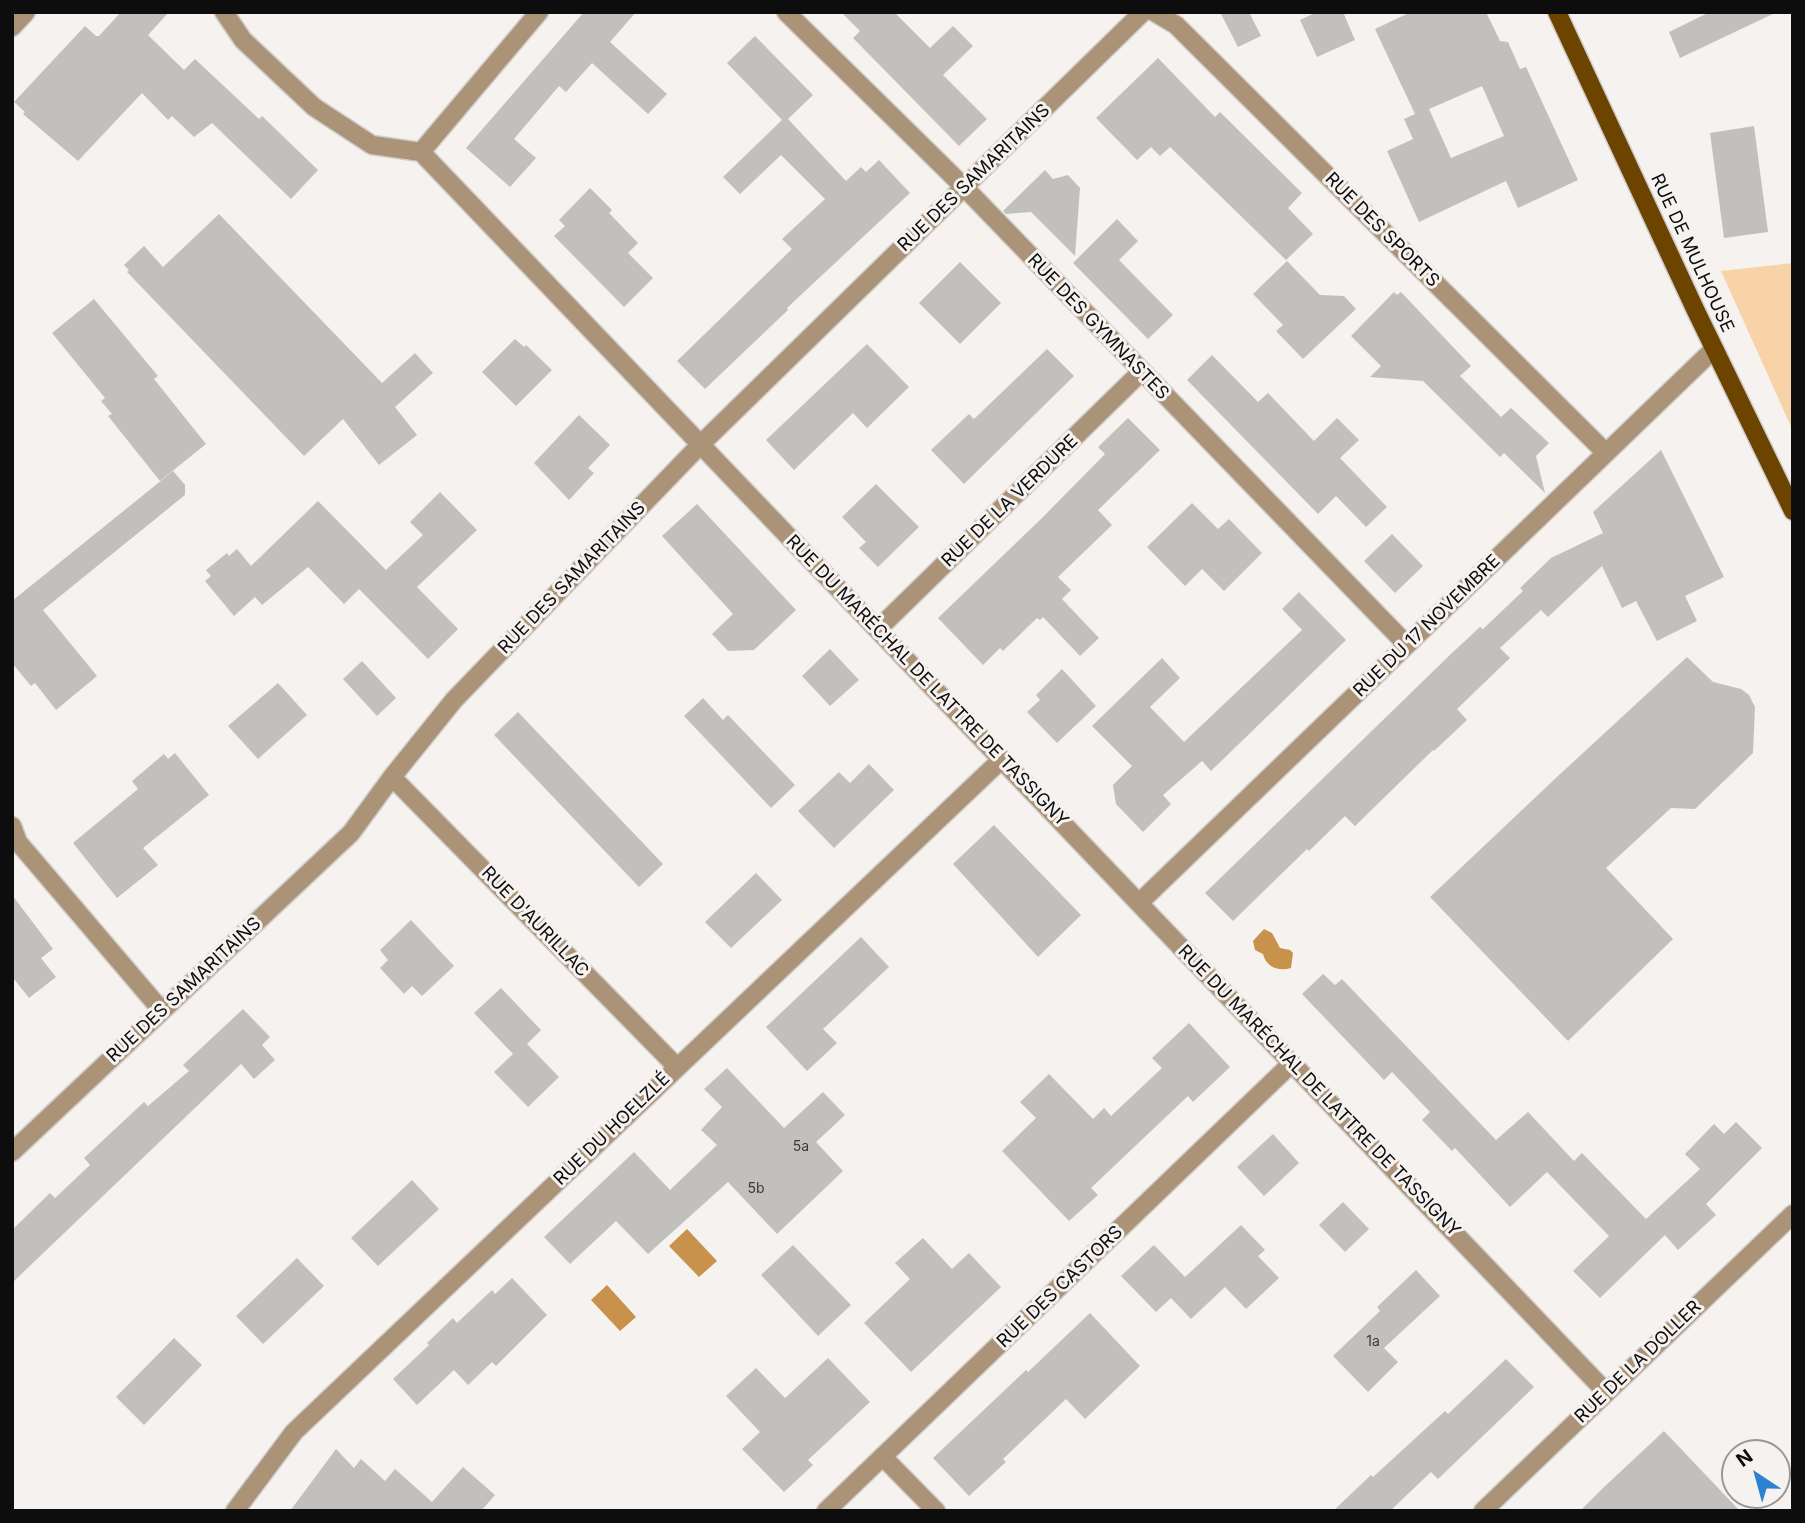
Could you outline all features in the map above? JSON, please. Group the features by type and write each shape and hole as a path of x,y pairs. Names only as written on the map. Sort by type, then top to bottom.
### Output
{"main road":[{"name":"RUE DE MULHOUSE","path":"1557,12 1714,349 1793,511"}],"street":[{"path":"12,27 26,12"},
{"path":"224,12 243,40 314,107 372,145 421,152 539,12"},
{"name":"RUE DES GYMNASTES","path":"786,12 964,187 1407,645"},
{"name":"RUE DES SAMARITAINS","path":"12,1153 351,833 454,700 701,444 1143,12"},
{"name":"RUE DES SPORTS","path":"1154,12 1176,25 1606,453"},
{"name":"RUE DU MARÉCHAL DE LATTRE DE TASSIGNY","path":"421,152 1606,1392"},
{"name":"RUE DU 17 NOVEMBRE","path":"1139,903 1714,349"},
{"name":"RUE DE LA VERDURE","path":"878,629 1141,372"},
{"name":"RUE DU HOELZLÉ","path":"234,1511 294,1432 1002,759"},
{"name":"RUE D'AURILLAC","path":"392,777 677,1067"},
{"path":"12,826 18,842 162,1010"},
{"name":"RUE DES CASTORS","path":"826,1511 1292,1063"},
{"name":"RUE DE LA DOLLER","path":"1483,1511 1793,1214"},
{"path":"883,1457 936,1511"}],"shaded area":[{"path":"1793,263 1793,431 1721,271"},
{"path":"1264,929 1272,933 1280,948 1293,953 1291,968 1274,967 1267,962 1263,954 1255,950 1253,941"},
{"path":"687,1229 717,1261 699,1277 669,1246"},
{"path":"607,1285 636,1317 620,1331 591,1300"}],"building":[{"path":"121,12 169,12 148,35 184,70 195,59 259,119 262,116 318,170 291,199 212,123 194,137 172,116 168,120 142,93 78,161 23,114 25,112 14,102 85,26 99,36"},
{"path":"584,12 636,12 610,42 667,94 648,114 592,63 566,92 559,86 514,139 536,158 510,187 466,148"},
{"path":"841,12 894,12 930,48 953,26 973,46 943,75 987,119 959,146 853,38 860,31"},
{"path":"1220,12 1249,12 1261,36 1238,47"},
{"path":"1317,12 1343,12 1355,40 1317,57 1300,20"},
{"path":"1411,12 1486,12 1500,41 1508,42 1520,69 1526,67 1578,180 1518,208 1506,181 1419,222 1387,151 1413,139 1404,119 1415,114 1375,29","holes":["1482,86 1504,136 1451,158 1429,109"]},
{"path":"1710,12 1777,12 1680,58 1669,32"},
{"path":"755,36 813,95 788,119 846,181 861,167 866,172 879,160 910,193 705,389 677,361 792,249 782,239 825,199 781,155 740,194 723,177 782,120 727,63"},
{"path":"1158,58 1215,117 1220,112 1302,193 1288,208 1313,234 1286,260 1170,147 1160,156 1151,147 1137,160 1096,118"},
{"path":"1754,126 1768,232 1724,238 1710,133"},
{"path":"1045,170 1053,179 1068,175 1080,188 1075,256 1031,212 1006,214 1003,211"},
{"path":"590,188 612,210 609,213 638,243 628,253 653,278 624,307 554,236 565,226 559,220"},
{"path":"219,214 382,383 415,353 433,373 395,407 417,435 379,465 343,419 304,456 127,272 129,270 124,265 144,246 163,267"},
{"path":"1117,219 1138,241 1119,260 1173,315 1148,339 1073,263"},
{"path":"1287,261 1320,295 1344,296 1356,309 1303,359 1276,331 1283,325 1253,294"},
{"path":"960,262 1001,303 960,344 919,303"},
{"path":"1394,292 1397,295 1401,292 1471,366 1460,376 1501,417 1511,408 1549,443 1536,456 1545,493 1504,453 1500,457 1423,381 1370,377 1381,366 1351,336"},
{"path":"94,299 158,376 154,379 206,444 160,481 108,416 112,414 101,401 105,398 52,333"},
{"path":"515,339 524,347 526,345 552,370 516,406 482,372"},
{"path":"867,344 909,387 867,428 853,413 794,470 766,440"},
{"path":"1047,349 1074,376 964,484 931,450 969,414 974,419"},
{"path":"1212,355 1258,402 1268,393 1314,441 1337,418 1359,440 1340,458 1387,507 1366,527 1336,496 1318,514 1187,380"},
{"path":"579,415 610,445 588,468 594,473 569,500 534,463"},
{"path":"1128,418 1160,450 1098,510 1112,525 1058,577 1071,590 1062,599 1099,638 1080,656 1043,617 1040,620 1037,618 1003,651 1000,648 983,665 938,618 1105,454 1098,447"},
{"path":"1661,450 1724,577 1685,596 1697,621 1657,641 1636,601 1622,608 1602,566 1548,617 1541,610 1500,648 1510,658 1457,709 1467,720 1355,826 1345,816 1233,921 1205,893 1453,652 1480,627 1483,629 1523,591 1520,588 1551,558 1603,533 1593,512"},
{"path":"173,471 185,485 185,495 43,610 97,676 56,710 35,683 31,686 12,663 12,601"},
{"path":"876,484 919,527 878,567 859,548 866,542 842,517"},
{"path":"440,492 477,530 417,587 458,629 428,659 359,589 344,604 308,567 262,605 255,597 234,616 205,581 211,576 206,570 227,553 229,556 237,549 251,566 318,501 386,570 423,535 410,522"},
{"path":"1192,503 1218,529 1229,519 1262,553 1224,591 1202,569 1185,586 1147,547"},
{"path":"697,504 796,610 754,650 728,651 712,634 733,614 662,536"},
{"path":"1392,534 1423,566 1395,593 1364,561"},
{"path":"1299,592 1346,640 1211,771 1202,761 1163,795 1171,804 1143,832 1116,804 1113,785 1132,766 1092,726 1162,658 1180,678 1150,707 1184,742 1302,630 1282,609"},
{"path":"830,649 859,680 830,706 802,676"},
{"path":"1687,657 1713,682 1741,689 1749,695 1755,707 1753,753 1695,809 1671,808 1606,868 1673,939 1568,1041 1430,897"},
{"path":"362,661 396,698 377,716 343,679"},
{"path":"1062,669 1096,706 1057,743 1027,712 1040,700 1036,695"},
{"path":"278,683 307,715 258,759 228,726"},
{"path":"703,698 723,720 728,715 795,785 771,808 684,716"},
{"path":"518,712 663,864 639,887 494,735"},
{"path":"175,753 209,795 143,848 158,865 117,898 73,843 138,789 132,781 164,754 168,759"},
{"path":"869,764 894,790 834,848 798,811 839,772 850,783"},
{"path":"994,825 1081,915 1038,957 953,864"},
{"path":"756,873 782,900 731,948 705,922"},
{"path":"12,895 53,949 41,958 56,977 29,998 14,979 12,981"},
{"path":"411,920 454,966 422,996 412,986 404,994 380,968 388,960 380,950"},
{"path":"861,937 889,967 823,1029 837,1043 807,1071 766,1027"},
{"path":"1323,974 1335,985 1342,979 1496,1140 1528,1112 1574,1161 1582,1153 1646,1219 1700,1169 1685,1154 1714,1124 1724,1134 1736,1122 1762,1148 1706,1204 1716,1215 1678,1250 1665,1235 1600,1298 1573,1271 1609,1236 1547,1172 1510,1207 1455,1148 1452,1151 1422,1120 1430,1112 1392,1072 1384,1080 1302,994"},
{"path":"501,988 541,1030 527,1044 559,1077 528,1107 494,1072 513,1054 474,1013"},
{"path":"243,1009 270,1037 262,1045 275,1060 254,1079 241,1064 12,1283 12,1230 50,1193 55,1198 90,1165 84,1158 144,1102 148,1106 189,1071 183,1065"},
{"path":"1189,1023 1230,1067 1193,1102 1188,1096 1091,1188 1098,1195 1069,1221 1002,1151 1036,1118 1020,1102 1049,1074 1093,1119 1104,1108 1111,1116 1162,1068 1152,1058"},
{"path":"727,1068 784,1128 823,1092 845,1115 816,1142 843,1171 777,1234 728,1182 648,1254 616,1221 570,1264 544,1237 634,1152 670,1190 717,1145 701,1130 722,1107 704,1089"},
{"path":"1273,1134 1299,1163 1264,1196 1237,1167"},
{"path":"412,1180 439,1209 378,1266 351,1238"},
{"path":"1343,1202 1369,1229 1345,1252 1319,1225"},
{"path":"1241,1225 1265,1250 1258,1256 1279,1278 1246,1309 1225,1287 1191,1319 1171,1298 1156,1312 1121,1276 1154,1245 1185,1277"},
{"path":"923,1238 952,1269 969,1253 1001,1287 911,1372 864,1323 910,1279 895,1263"},
{"path":"793,1245 851,1305 818,1336 761,1275"},
{"path":"297,1258 324,1286 263,1344 236,1316"},
{"path":"1416,1270 1440,1296 1384,1348 1398,1362 1368,1392 1333,1356 1380,1311 1377,1307"},
{"path":"512,1278 547,1315 496,1366 492,1362 468,1385 454,1370 417,1405 393,1379 453,1318 457,1323 492,1290 495,1294"},
{"path":"1090,1313 1140,1366 1085,1419 1066,1399 1003,1459 1006,1462 969,1496 933,1458"},
{"path":"174,1338 202,1365 144,1425 116,1397"},
{"path":"828,1358 870,1402 808,1460 813,1465 784,1492 742,1449 760,1432 726,1396 756,1368 785,1398"},
{"path":"1506,1359 1534,1387 1438,1479 1431,1472 1390,1511 1333,1511 1445,1411 1448,1414"},
{"path":"1664,1431 1721,1491 1721,1509 1740,1511 1580,1511"},
{"path":"336,1449 354,1468 361,1459 385,1481 395,1469 432,1502 463,1467 495,1495 481,1511 290,1511"}]}
